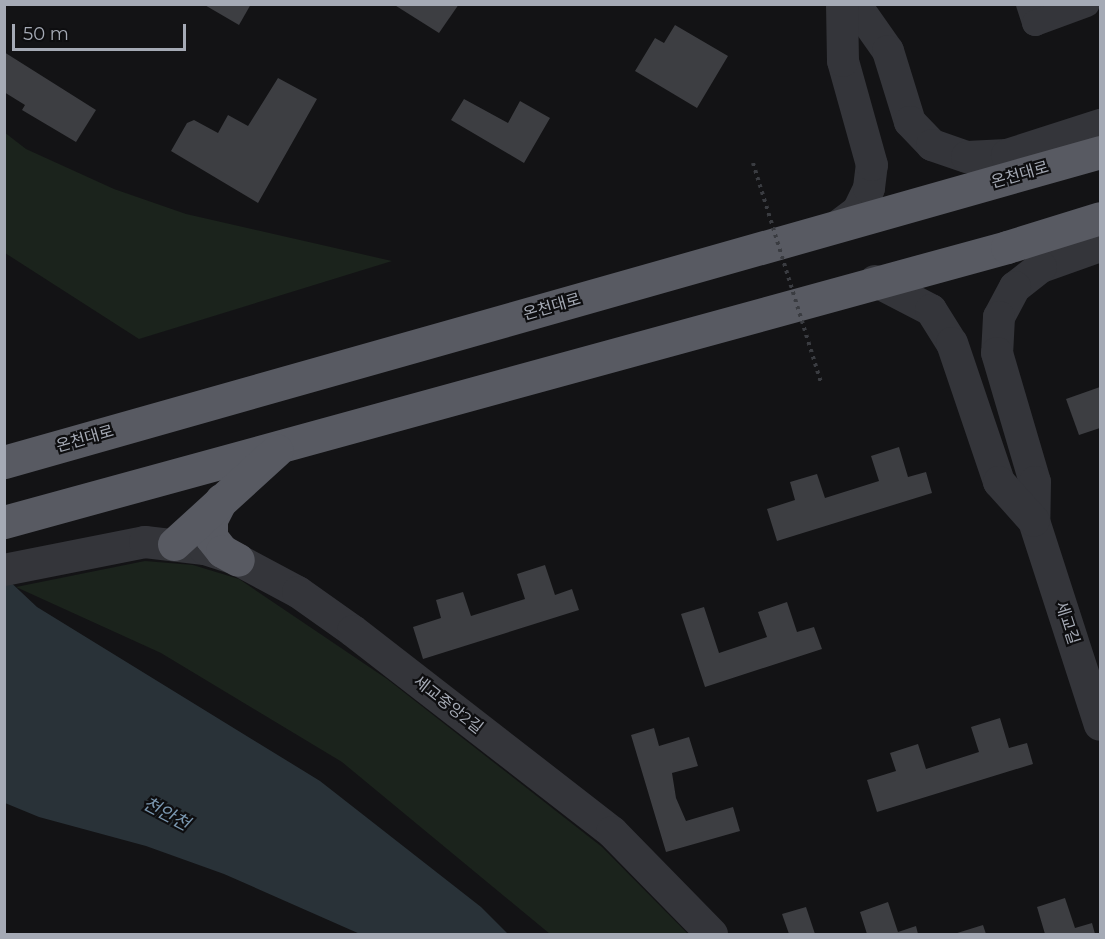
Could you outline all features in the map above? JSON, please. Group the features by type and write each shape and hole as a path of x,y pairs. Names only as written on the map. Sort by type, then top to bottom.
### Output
{"highway":[{"name":"온천대로","path":"4,462 1101,152"},
{"path":"13,520 875,281 1007,248 1101,218"},
{"path":"160,543 221,500 282,445"},
{"path":"221,500 211,520 211,537 222,551 238,560"}],"street":[{"path":"838,226 858,211 869,188 872,165 843,61 842,4"},
{"path":"855,4 888,51 910,122 932,145 967,157 1007,155 1101,125"},
{"path":"1032,14 1087,4"},
{"path":"1034,521 1035,482 997,353 999,317 1014,287 1041,267 1101,246"},
{"path":"875,281 931,310 952,344 999,482 1034,521"},
{"name":"세교길","path":"1034,521 1101,725"},
{"path":"4,570 36,561 160,543"},
{"name":"세교중앙2길","path":"160,543 238,560 298,592 352,631 612,832 712,934"}],"path":[{"path":"753,163 821,383"}],"shaded area":[{"path":"4,132 26,149 114,189 186,214 392,261 139,339 5,253"},
{"path":"145,561 193,565 239,579 387,679 602,847 688,934 550,934 342,762 161,653 16,587"}],"water":[{"name":"천안천","path":"4,576 37,607 320,781 481,907 508,934 360,934 224,874 146,846 39,817 5,803"}],"building":[{"path":"203,4 251,4 239,25"},
{"path":"393,4 459,4 439,33"},
{"path":"675,25 728,56 697,108 635,71 655,38 664,43"},
{"path":"4,52 96,110 76,142 22,110 25,105 4,92"},
{"path":"278,78 317,99 258,203 171,151 187,123 194,120 218,133 228,115 248,126"},
{"path":"464,99 508,123 520,101 550,118 524,163 451,120"},
{"path":"1100,387 1100,428 1079,435 1066,399"},
{"path":"899,447 908,477 926,472 932,493 777,541 767,509 795,500 790,482 817,474 825,498 879,481 871,456"},
{"path":"545,565 555,595 572,589 579,610 423,659 413,627 441,618 436,600 463,592 471,616 525,599 517,574"},
{"path":"787,602 797,632 814,627 822,649 705,687 681,614 704,607 719,653 767,637 758,612"},
{"path":"1000,718 1009,748 1027,743 1033,764 877,812 867,780 896,771 890,753 918,744 926,769 979,752 971,727"},
{"path":"654,728 659,746 689,737 698,766 672,773 676,798 686,821 733,807 740,831 666,852 631,735"},
{"path":"1065,898 1075,928 1092,923 1095,934 1045,934 1037,907"},
{"path":"888,902 898,932 916,926 918,934 867,934 860,912"},
{"path":"806,907 815,934 789,934 782,914"},
{"path":"983,925 986,934 954,934"}]}
